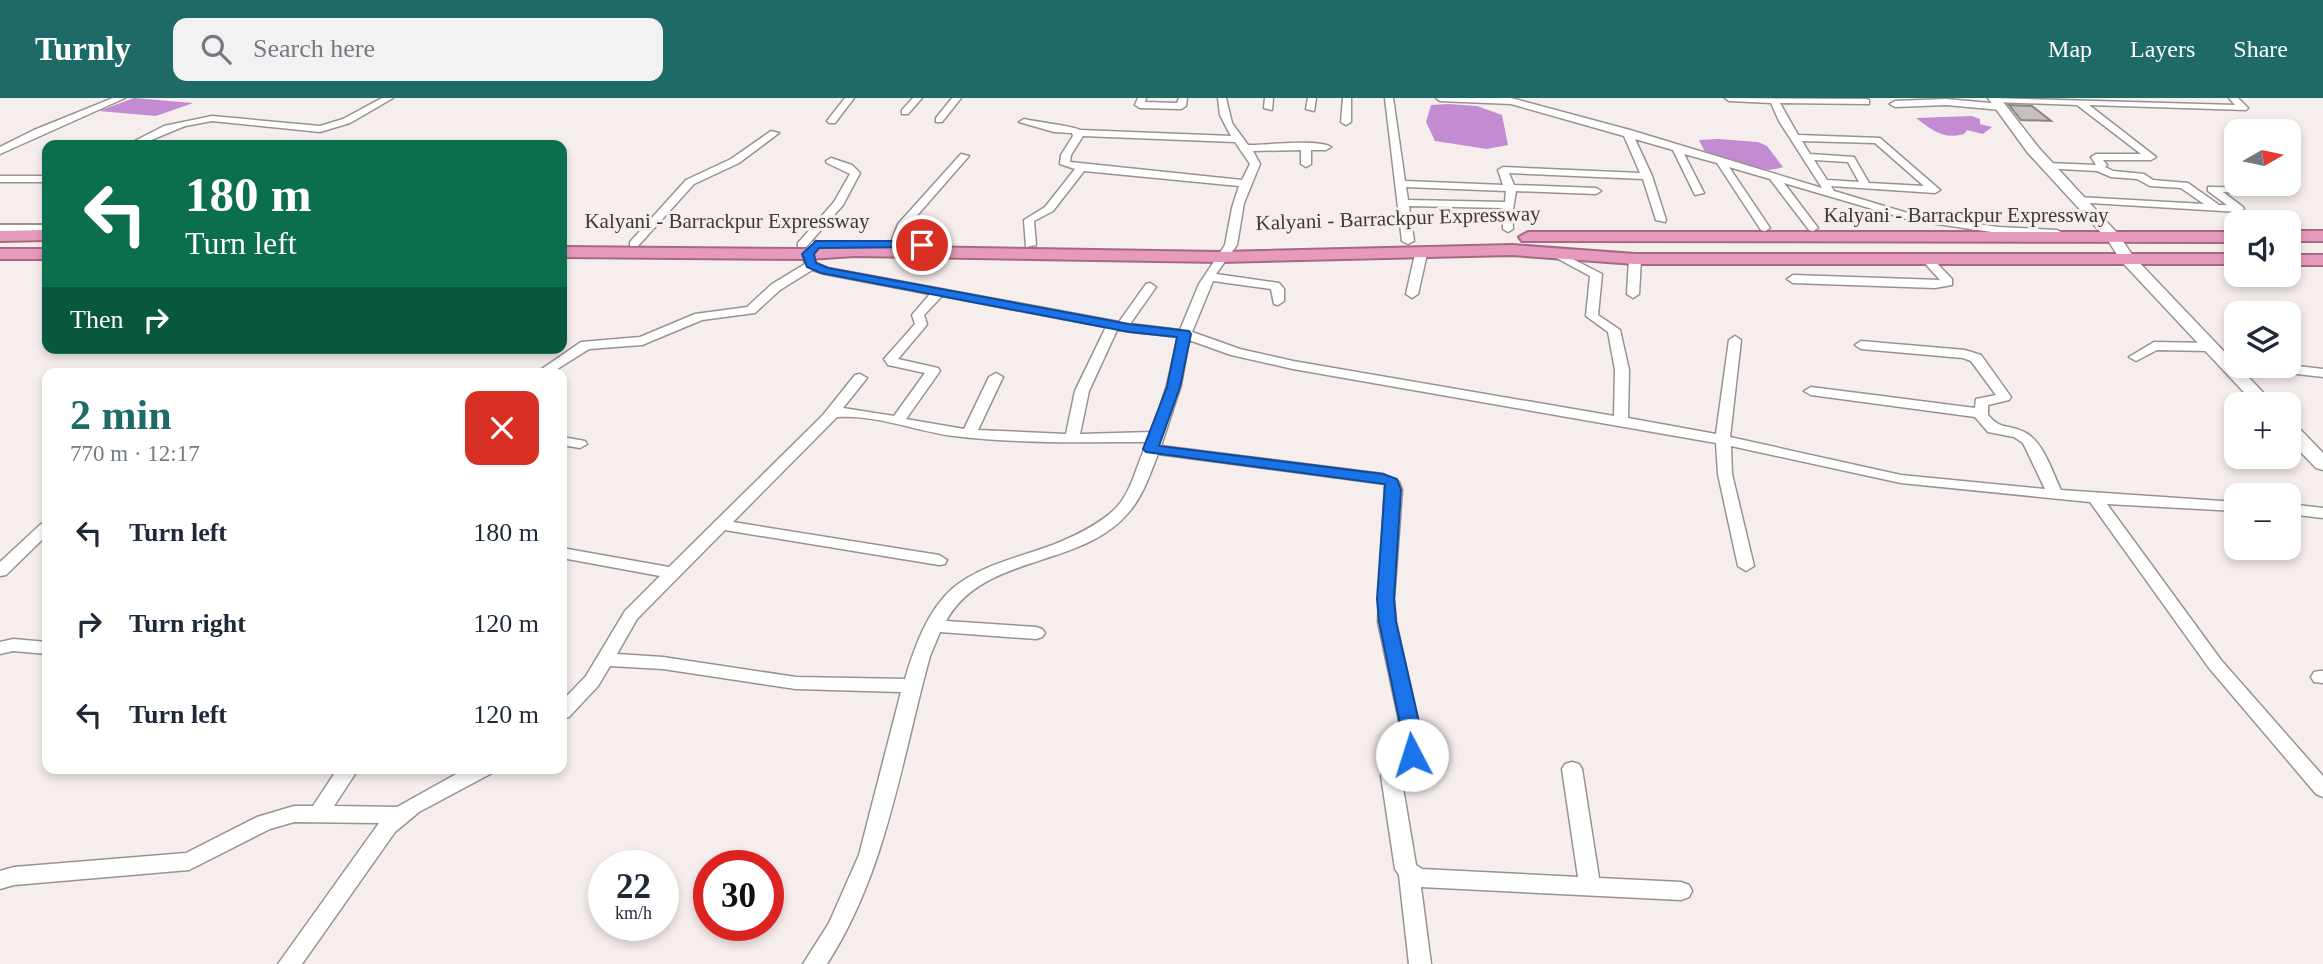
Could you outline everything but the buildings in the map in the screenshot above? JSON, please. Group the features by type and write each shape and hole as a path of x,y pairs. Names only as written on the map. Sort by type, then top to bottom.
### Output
{"highway":[{"path":"0,236 42,235"},
{"name":"Kalyani - Barrackpur Expressway","path":"1225,251 1571,236 2224,237"},
{"path":"2301,236 2323,236"},
{"name":"Kalyani - Barrackpur Expressway","path":"567,242 809,252 897,245 1030,245 1422,254 1512,250 1635,259 2224,260"},
{"path":"567,252 1225,251"},
{"path":"0,256 42,256"},
{"path":"2301,260 2323,260"}],"main road":[{"path":"1997,101 2047,166 2113,237 2127,258 2209,347 2224,358"},
{"path":"2243,378 2255,392"},
{"path":"2301,441 2323,464"}],"street":[{"path":"0,151 37,132 121,98"},
{"path":"142,140 168,127 203,118 241,119 313,129 329,127 388,98"},
{"path":"832,121 850,98"},
{"path":"905,112 919,98"},
{"path":"939,120 957,98"},
{"path":"1142,98 1140,105 1181,106 1183,98"},
{"path":"814,964 828,946 850,904 869,853 921,653 947,604 966,584 1078,542 1108,524 1136,492 1174,387 1184,334 1198,297 1225,251 1237,209 1255,164 1237,139 1222,105 1222,98"},
{"path":"1311,109 1312,98"},
{"path":"1346,122 1347,98"},
{"path":"1389,98 1408,241"},
{"path":"1427,98 1515,102 1627,132 1721,162 1828,188 1872,208 1952,224 2113,237"},
{"path":"1515,102 1538,98"},
{"path":"1729,98 1866,102"},
{"path":"2196,98 2212,107"},
{"path":"1895,104 2096,100 2243,108 2233,98"},
{"path":"1773,99 1806,157 1828,188"},
{"path":"2079,102 2151,157 2096,157 2102,165 2099,168"},
{"path":"1024,122 1054,129 1076,130 1077,134"},
{"path":"1237,139 1084,132 1077,134 1066,155 1065,164 1081,168 1248,184"},
{"path":"1627,132 1647,176 1661,220"},
{"path":"634,244 690,182 735,161 774,133"},
{"path":"1796,138 1877,140 1936,190 1866,186 1828,188"},
{"path":"1306,146 1306,164"},
{"path":"1246,148 1326,147"},
{"path":"1677,149 1699,193"},
{"path":"897,245 902,226 964,156"},
{"path":"1806,157 1850,159 1866,186"},
{"path":"550,368 586,345 642,341 699,317 751,310 809,252 839,204 855,173 848,167 831,161"},
{"path":"1721,162 1765,228"},
{"path":"2047,166 2099,168 2111,174 2140,176 2150,183 2184,185 2216,207"},
{"path":"1030,245 1030,220 1049,209 1081,168"},
{"path":"1508,229 1512,194 1503,170 1647,176"},
{"path":"1773,176 1813,228"},
{"path":"0,179 42,179"},
{"path":"1401,184 1595,191"},
{"path":"2078,200 2239,209 2212,189 2224,189"},
{"path":"1404,203 1509,205"},
{"path":"0,229 42,229"},
{"path":"809,252 825,271 1118,326 1184,334 1236,352 1293,365 1723,439 1900,479 2056,495 2224,505"},
{"path":"1555,253 1596,274 1592,316 1614,330 1622,370 1621,421"},
{"path":"1412,294 1422,254"},
{"path":"1793,279 1935,284 1948,282 1926,258"},
{"path":"1633,294 1635,259"},
{"path":"1210,277 1275,286 1278,289 1278,300"},
{"path":"1072,438 1082,391 1118,326 1150,287"},
{"path":"898,420 933,370 893,362 891,359 921,324 918,315 940,291"},
{"path":"1735,340 1723,439 1725,474 1746,566"},
{"path":"1861,345 1965,354 1976,358 2004,397 1981,402 1982,414 1993,429 2018,434 2029,441 2056,495"},
{"path":"2136,357 2154,346 2209,347"},
{"path":"2301,370 2323,373"},
{"path":"970,432 996,377"},
{"path":"567,707 592,681 607,660 631,615 830,415 860,378"},
{"path":"1811,391 1982,414"},
{"path":"830,415 840,412 898,420 937,430 1153,444 1383,478 1392,482 1394,490 1386,599 1387,622 1415,752 1394,766 1391,776 1409,874 1420,964"},
{"path":"567,442 580,444"},
{"path":"2095,498 2215,664 2323,789"},
{"path":"2301,510 2323,513"},
{"path":"723,525 939,560"},
{"path":"0,571 42,532"},
{"path":"567,554 673,573"},
{"path":"936,626 1037,633"},
{"path":"0,648 13,645 42,648"},
{"path":"607,660 663,663 806,684 913,686"},
{"path":"1572,769 1590,886"},
{"path":"319,813 345,774"},
{"path":"289,964 388,826 399,815 474,774"},
{"path":"0,880 14,876 189,861 277,818 319,813 399,815"},
{"path":"1409,874 1417,878 1681,891"}],"shaded area":[{"path":"134,98 193,103 156,116 99,111"},
{"path":"1431,105 1477,106 1502,115 1508,145 1487,149 1435,141 1426,122"},
{"path":"1972,116 1980,119 1980,124 1992,127 1983,134 1967,130 1964,134 1950,136 1933,130 1916,118"},
{"path":"1699,140 1758,142 1767,146 1783,167 1764,170 1706,154"}],"route":[{"path":"922,245 816,244 808,254 811,265 825,271 1129,328 1184,334 1174,387 1151,449 1383,478 1392,482 1394,490 1386,599 1387,622 1415,748 1412,755"}]}
